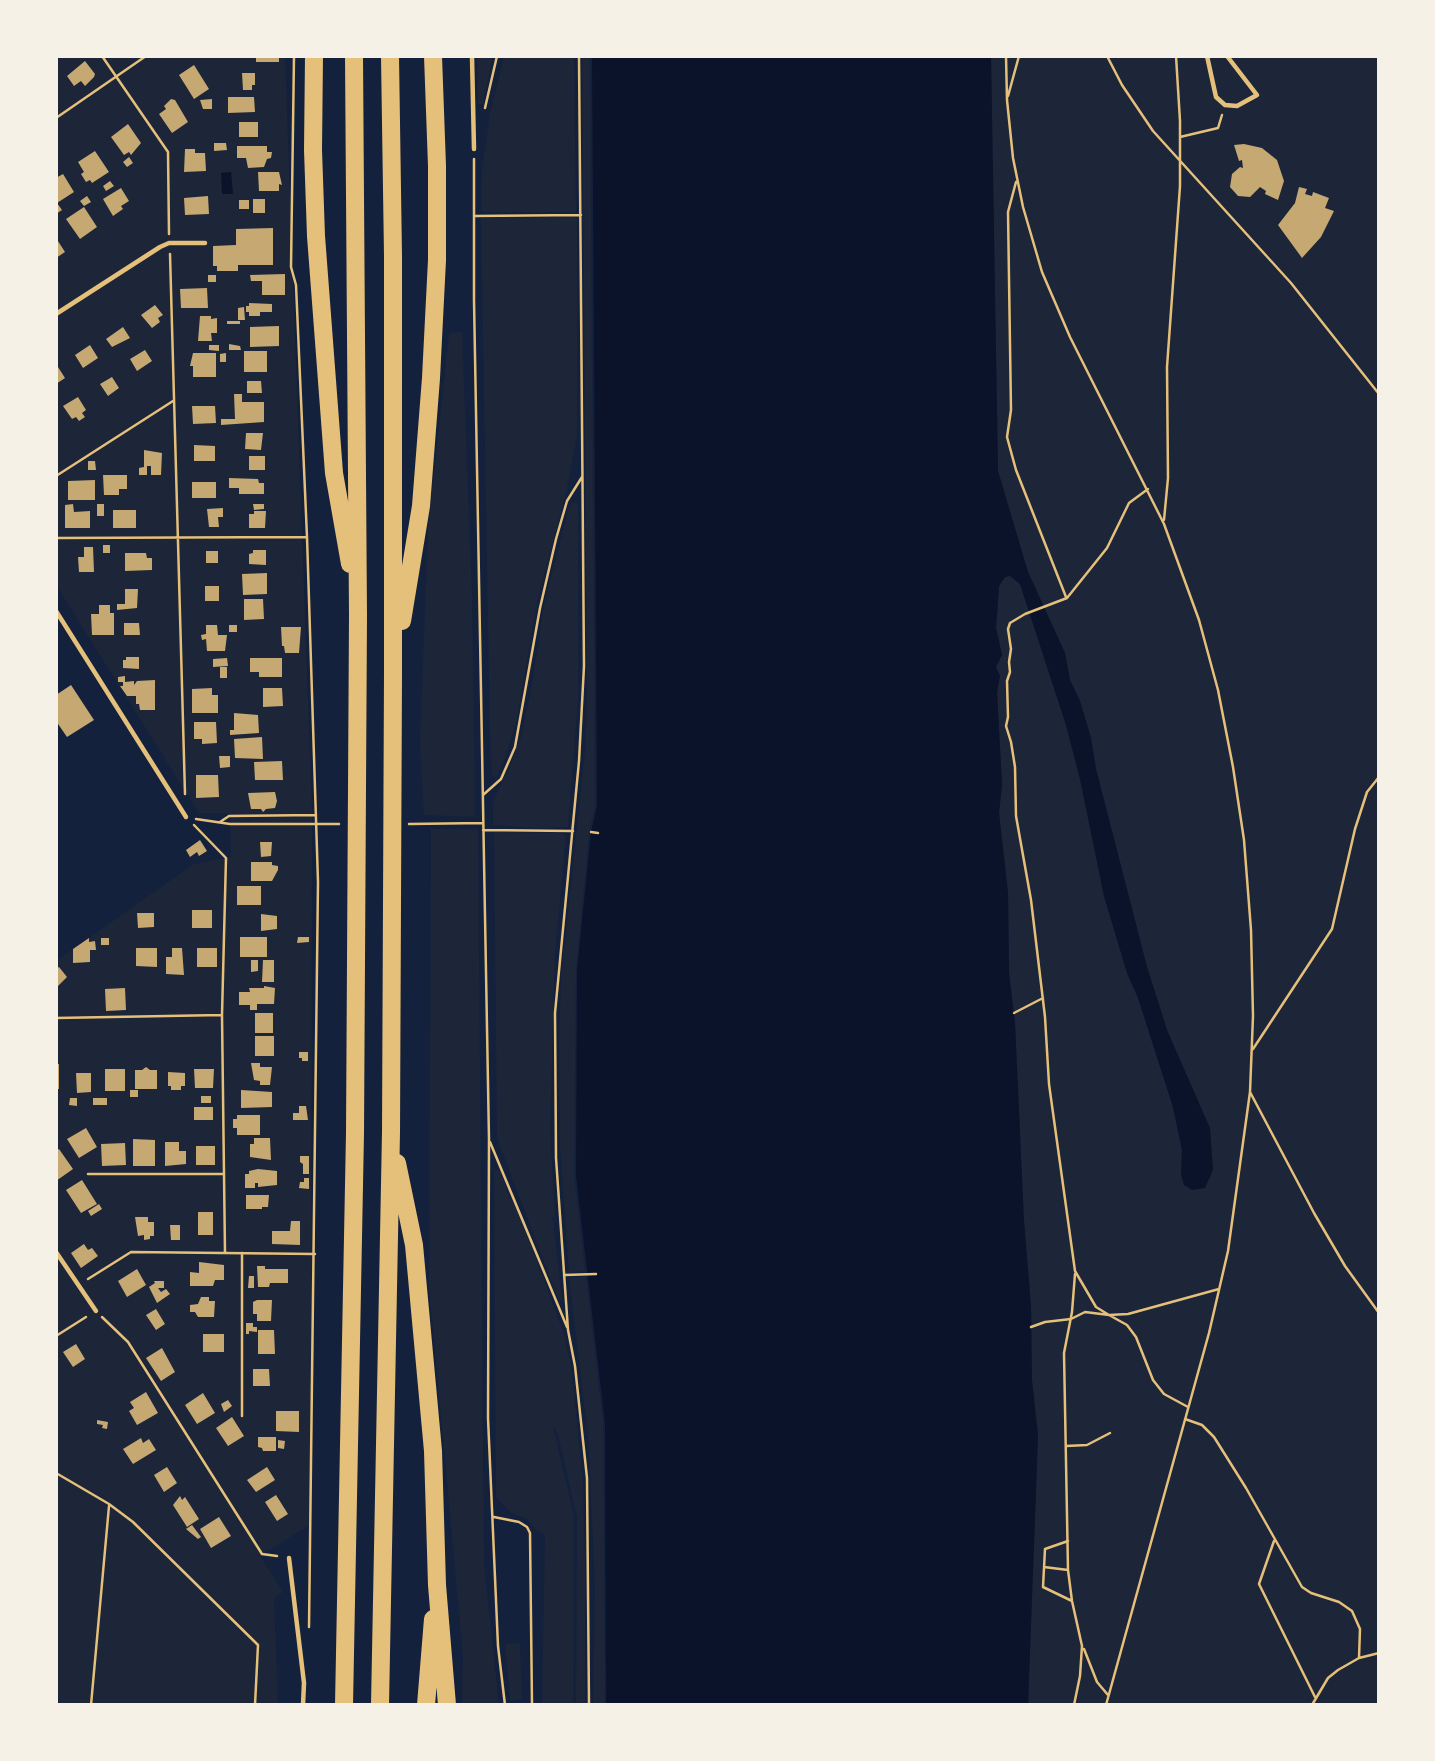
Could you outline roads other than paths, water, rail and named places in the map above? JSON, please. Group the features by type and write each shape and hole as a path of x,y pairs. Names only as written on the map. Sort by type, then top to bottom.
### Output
{"highway":[{"path":"314,56 316,236 334,473 358,615"},
{"path":"344,1705 355,1133 358,615 354,56"},
{"path":"380,1705 391,1132 393,673 390,56"},
{"path":"393,673 421,506 431,378 437,260 433,56"},
{"path":"391,1132 414,1245 433,1451 437,1585 447,1705"},
{"path":"426,1705 437,1585"}],"lane":[{"path":"472,56 474,149"},
{"path":"1207,56 1214,91 1220,102 1237,106 1257,94 1227,56"},
{"path":"56,314 169,243 205,243"},
{"path":"56,611 186,817"},
{"path":"56,1252 96,1311"},
{"path":"289,1558 304,1683 303,1705"}]}
